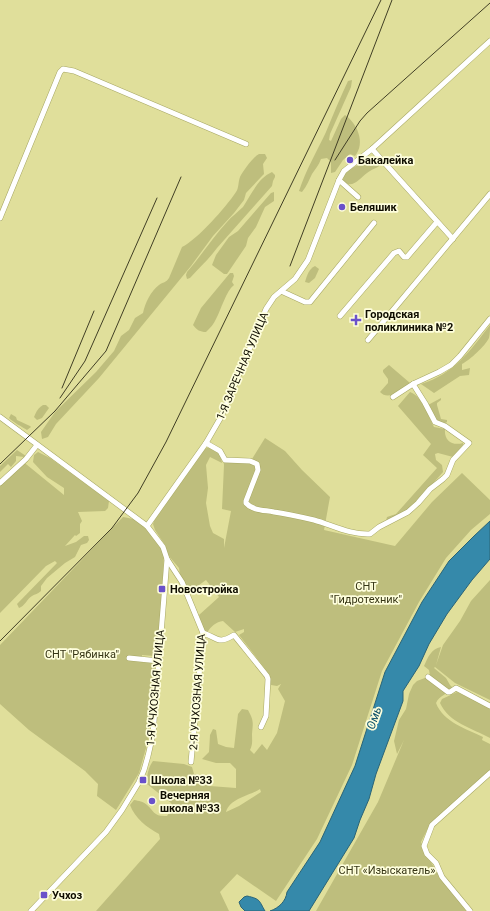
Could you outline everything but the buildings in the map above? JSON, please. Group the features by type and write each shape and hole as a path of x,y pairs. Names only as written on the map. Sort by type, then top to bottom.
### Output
{"street":[{"name":"1-Я ЗАРЕЧНАЯ УЛИЦА","path":"147,526 206,443 221,417 266,309 274,297 295,279 308,260 339,180 344,171 372,149 490,41"},
{"path":"0,218 60,72 63,69 74,71 246,144"},
{"path":"372,149 452,239"},
{"path":"339,180 358,197"},
{"path":"368,340 490,194"},
{"path":"340,316 394,253 399,251 404,257 407,257 437,222"},
{"path":"281,291 305,302 310,302 374,223"},
{"path":"393,397 413,384 439,372 450,365 460,356 490,319"},
{"path":"206,443 220,451 225,460 250,461 257,464 258,470 246,501 246,504 251,508 314,520 357,533 370,534 379,527 408,512 418,503 430,489 447,475 453,460 469,443 445,426 435,422 425,402 413,384"},
{"name":"1-Я УЧХОЗНАЯ УЛИЦА","path":"0,418 147,526 163,547 167,559 153,734 148,756 139,782 122,810 106,832 31,911"},
{"path":"0,483 26,459 38,445"},
{"name":"2-Я УЧХОЗНАЯ УЛИЦА","path":"167,559 182,582 203,633 191,762"},
{"path":"203,633 219,640 228,639 234,635 267,676 266,716 261,727"},
{"path":"129,658 159,661"},
{"path":"428,677 448,692 456,688 490,706"},
{"path":"470,911 442,877 437,866 427,854 424,846 432,824 490,773"}],"green space":[{"path":"352,80 351,87 330,134 329,140 331,141 341,119 345,115 353,123 359,134 360,145 358,151 355,156 350,154 343,160 335,172 331,173 331,162 327,158 321,159 304,190 302,192 299,191 348,81"},
{"path":"259,154 265,154 267,158 263,164 264,174 246,193 244,200 234,213 213,236 191,266 99,378 56,424 48,437 42,439 41,432 55,412 96,372 114,351 121,336 129,330 135,318 143,313 145,305 153,290 166,282 169,278 182,247 195,238 225,206 237,190 243,171"},
{"path":"378,159 381,165 352,184 346,183 343,180 344,175 350,169 358,165 366,165"},
{"path":"272,172 275,177 272,186 207,260 190,278 187,279 187,272 217,234 243,207 263,178"},
{"path":"274,192 274,201 265,207 256,227 248,238 246,246 227,274 224,274 212,265 216,255 229,237 238,231 271,193"},
{"path":"315,266 319,269 315,278 309,283 305,282 307,275"},
{"path":"230,273 233,273 234,276 232,282 234,285 226,296 212,326 206,332 202,332 193,325 201,308"},
{"path":"490,325 489,338 487,341 477,352 462,364 462,370 470,368 469,375 460,376 434,393 421,384 433,380 452,368 468,352"},
{"path":"389,365 410,383 400,391 388,396 380,392 388,383 388,379 383,370"},
{"path":"410,392 422,402 434,427 445,429 446,437 450,442 455,444 463,443 463,445 453,457 438,453 435,454 436,460 442,465 443,472 414,505 402,514 386,521 387,517 396,514 437,468 423,455 431,444 398,406"},
{"path":"441,398 437,405 441,419 447,420 444,424 436,422 428,405"},
{"path":"43,405 46,405 49,408 42,418 37,420 34,417 37,410"},
{"path":"11,414 16,417 17,420 31,427 27,430 15,423 9,418"},
{"name":"СНТ \"Гидротехник\"","path":"265,438 285,451 330,497 324,530 395,546 432,502 462,473 490,500 490,514 471,530 446,558 419,602 382,671 352,765 317,839 276,901 237,874 220,892 229,911 96,911 160,839 159,834 145,825 138,818 130,805 134,800 141,801 159,816 167,816 173,807 171,803 147,784 148,772 153,761 184,764 192,767 194,774 201,776 210,786 236,788 236,769 230,763 216,763 202,759 209,752 210,735 213,729 216,730 218,744 234,748 238,714 242,709 248,710 253,724 252,744 250,750 254,754 262,744 267,750 277,733 285,701 278,689 281,684 277,686 271,685 269,674 239,635 244,632 244,629 235,632 223,621 218,622 210,628 207,633 204,631 199,615 219,597 206,580 188,593 180,575 179,568 168,555 165,545 155,530 153,524 155,519 205,449 209,447 218,453 221,457 222,463 210,457 206,465 208,488 206,503 210,526 213,533 224,539 224,548 231,511 222,509 223,458 252,459","holes":["260,789 261,792 239,806 226,812 231,803 236,800"]},
{"path":"17,450 26,456 16,456 16,461 11,467 8,464 0,472 0,466"},
{"path":"38,452 50,458 109,501 108,508 105,511 78,512 82,521 80,524 80,533 76,536 75,535 65,546 76,542 84,536 88,536 89,540 87,543 81,545 75,557 47,578 41,586 41,591 30,597 23,606 19,608 17,604 57,563 55,561 46,566 0,613 0,479 21,460 64,495 64,488 47,477 33,462 34,455"},
{"name":"СНТ \"Рябинка\"","path":"123,517 138,521 148,529 156,539 164,556 160,624 156,649 154,656 142,655 142,662 155,663 148,741 139,773 116,810 97,796 98,784 85,771 29,730 0,704 0,645"},
{"name":"СНТ «Изыскатель»","path":"490,580 490,700 455,683 435,667 434,668 446,678 453,688 437,701 436,703 439,710 456,724 483,737 482,740 490,744 490,771 428,828 421,842 425,853 445,884 468,911 316,911 378,802 404,740 397,754 394,741 399,720 406,709 409,694 413,685 417,681 430,676 429,670 424,666 428,657 432,652 441,647 436,665 443,645 460,621 471,601"},
{"path":"457,692 490,708 490,738 455,720 444,710 440,703 442,699"}],"water":[{"name":"Омь","path":"490,521 490,559 472,580 447,614 429,644 419,666 403,691 403,701 354,838 309,911 270,911 284,901 287,892 320,842 355,766 385,672 422,602 449,561"},
{"path":"247,896 257,899 265,911 245,911 239,902"}],"railway":[{"path":"0,641 112,528 138,493 166,442 381,0"},
{"path":"290,266 392,0"},
{"path":"335,160 360,121 367,113 490,3"},
{"path":"0,464 55,411 106,351 181,177"},
{"path":"60,398 85,361 157,198"},
{"path":"62,388 94,311"}],"place":[{"name":"Бакалейка","path":"350,160"},
{"name":"Беляшик","path":"342,207"},
{"name":"Городская поликлиника №2","path":"356,320"},
{"name":"Новостройка","path":"162,589"},
{"name":"Школа №33","path":"143,780"},
{"name":"Вечерняя школа №33","path":"152,801"},
{"name":"Учхоз","path":"44,895"}]}
